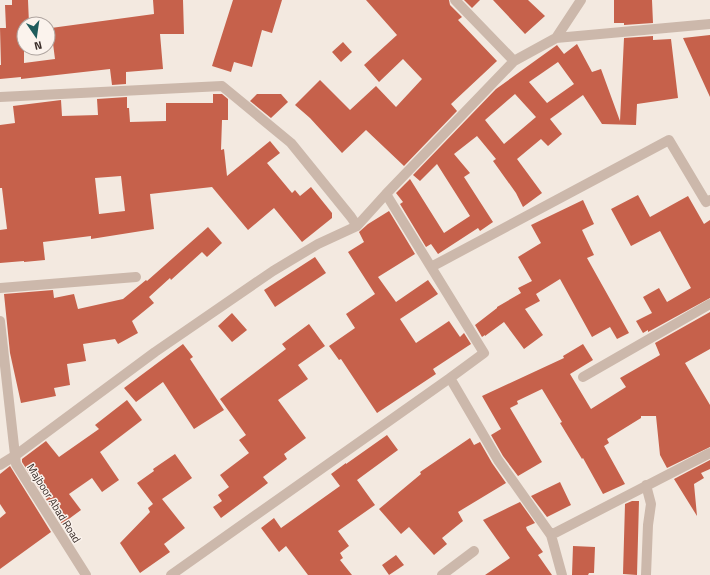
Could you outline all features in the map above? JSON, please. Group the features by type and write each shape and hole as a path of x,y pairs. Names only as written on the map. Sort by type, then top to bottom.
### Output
{"street":[{"path":"455,0 514,61"},
{"path":"556,38 581,0"},
{"path":"0,465 16,455 155,352 273,271 318,244 357,226 514,61 556,38 710,24"},
{"path":"0,97 222,86 291,143 357,226"},
{"path":"431,267 669,140 706,202 710,200"},
{"path":"171,575 484,353 386,194"},
{"path":"0,288 136,278"},
{"path":"583,377 710,304"},
{"name":"Majboor Abad Road","path":"0,321 16,464 86,575"},
{"path":"450,378 498,460 551,535 562,575"},
{"path":"551,535 710,453"},
{"path":"646,485 651,504 648,525 646,575"},
{"path":"442,575 474,551"}],"building":[{"path":"12,0 28,0 29,16 16,16 16,56 24,56 24,63 55,59 56,27 154,14 153,0 183,0 184,34 160,34 163,69 126,72 126,84 112,85 110,69 21,79 21,77 0,79 0,28 6,28 5,5 12,5"},
{"path":"233,0 282,0 272,33 262,30 252,67 234,62 231,72 212,66"},
{"path":"366,0 449,0 450,5 462,17 458,20 497,61 451,104 457,111 404,166 366,130 342,153 310,118 295,105 320,80 350,110 376,86 396,107 422,79 403,59 379,82 364,65 397,35"},
{"path":"464,0 480,0 472,8"},
{"path":"493,0 528,0 545,16 525,34"},
{"path":"614,0 652,0 653,23 624,25 624,23 614,23"},
{"path":"710,35 710,97 683,38"},
{"path":"653,36 653,40 671,39 678,98 637,104 636,125 602,124 583,95 550,119 562,134 548,146 541,139 517,159 542,193 523,207 516,193 493,161 496,159 477,136 454,154 470,173 464,177 493,222 480,231 478,228 438,254 431,244 426,247 400,204 403,202 396,193 410,179 444,233 470,216 437,164 420,181 413,175 496,89 557,45 564,54 577,44 592,72 601,69 620,121 624,38","holes":["558,62 574,84 547,103 529,82","515,94 536,117 504,144 485,120"]},
{"path":"343,42 352,52 341,62 332,52"},
{"path":"213,94 222,94 228,99 228,120 222,120 221,150 224,149 227,176 270,141 280,153 267,163 292,193 295,190 300,196 311,187 332,213 332,218 302,242 274,208 248,230 212,187 150,194 154,229 91,239 91,236 43,242 45,260 0,263 0,230 7,229 2,188 0,188 0,125 15,123 13,106 61,100 62,116 98,115 97,99 127,97 127,108 129,108 130,122 166,121 166,103 213,103","holes":["121,176 125,211 99,214 95,178"]},
{"path":"257,94 281,94 288,102 271,118 250,101"},
{"path":"638,195 650,217 688,196 704,224 710,220 710,298 648,332 648,330 643,333 636,321 652,313 643,297 659,288 667,302 691,288 660,231 631,246 611,209"},
{"path":"583,200 594,224 582,230 594,255 587,258 629,333 617,339 610,327 592,337 560,279 536,294 540,301 525,309 543,335 524,349 504,322 482,337 475,325 497,307 521,293 518,288 532,281 518,257 541,243 531,225"},
{"path":"389,211 415,254 378,277 396,302 428,280 438,294 400,319 416,343 449,321 460,337 464,333 471,344 433,369 436,374 377,413 341,359 339,360 329,346 355,328 346,314 375,294 348,252 364,242 359,232 368,224"},
{"path":"208,227 222,243 207,257 202,252 171,280 170,278 149,297 154,303 132,321 138,333 118,344 115,339 83,344 86,361 67,364 70,385 54,388 56,396 21,403 10,353 4,294 53,290 54,298 74,294 78,309 123,299 146,280 147,281"},
{"path":"315,257 326,273 275,307 264,290"},
{"path":"710,312 710,349 685,363 710,405 710,447 667,468 660,455 656,416 641,416 641,418 607,439 609,443 604,446 625,484 603,494 583,458 582,459 560,423 562,422 542,389 517,401 518,404 510,408 542,462 518,476 503,456 491,435 501,429 482,396 564,358 563,356 583,344 593,360 570,374 591,409 626,387 620,378 660,355 655,343"},
{"path":"232,313 247,330 232,342 218,326"},
{"path":"309,324 325,346 298,365 308,379 278,400 306,438 284,454 287,459 263,477 268,483 221,518 213,507 222,501 218,495 229,487 220,475 249,453 239,440 246,435 220,399 286,349 282,344"},
{"path":"183,344 193,357 190,359 224,410 194,429 163,382 136,402 124,388"},
{"path":"127,400 142,420 100,452 119,480 102,492 92,478 69,494 81,510 62,524 22,462 22,459 46,441 59,457 99,429 95,425"},
{"path":"387,435 398,450 357,480 375,505 338,531 349,546 340,553 343,558 340,560 352,575 308,575 286,546 279,552 261,528 274,518 281,528 340,486 331,474"},
{"path":"470,438 474,445 480,442 506,483 458,512 463,521 442,538 447,544 434,555 409,527 401,534 379,509 421,474 420,472"},
{"path":"175,454 192,478 162,499 185,528 164,544 170,552 140,573 120,543 150,512 148,508 153,504 137,483 154,471 153,469"},
{"path":"710,460 710,469 701,473 704,478 694,484 697,516 674,479"},
{"path":"10,466 51,532 0,569 0,518 6,513 0,504 0,474"},
{"path":"560,482 571,505 547,517 531,496"},
{"path":"632,501 639,501 637,575 623,574 625,504"},
{"path":"520,502 535,523 526,527 543,552 538,555 552,575 485,575 510,558 483,520"},
{"path":"573,546 595,547 594,573 589,573 588,575 572,575"},
{"path":"396,555 404,565 389,575 382,565"}]}
